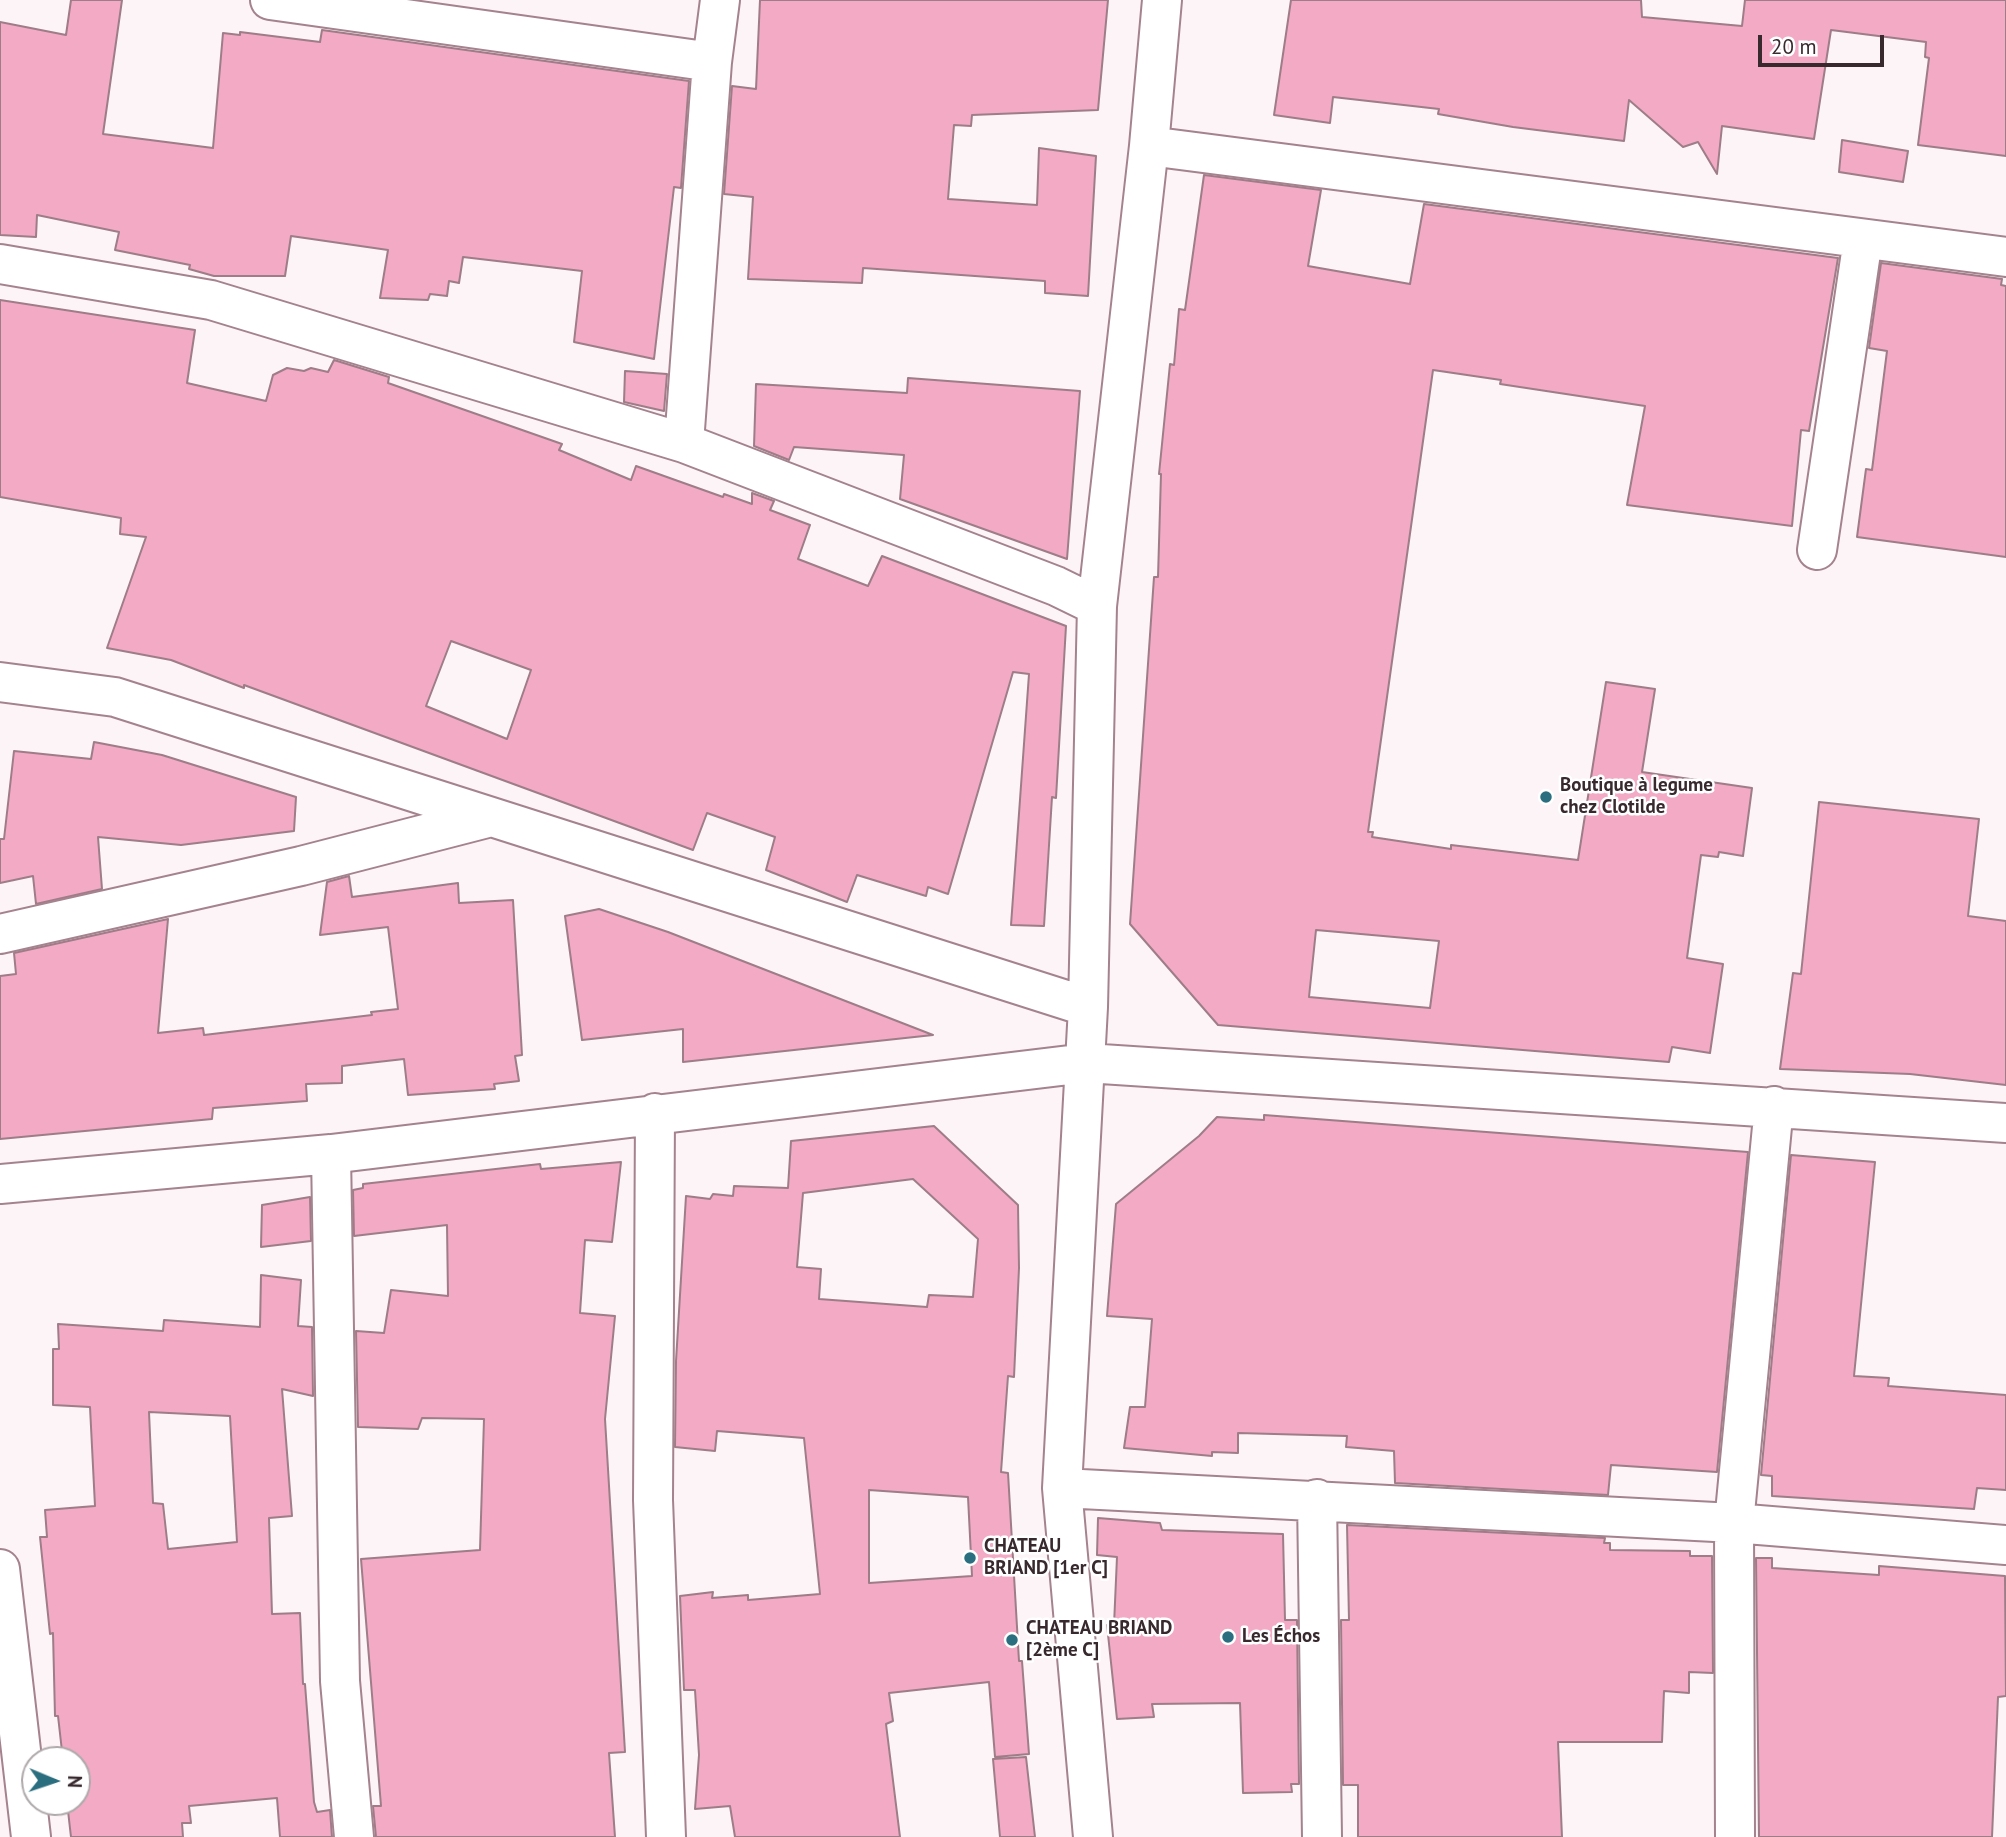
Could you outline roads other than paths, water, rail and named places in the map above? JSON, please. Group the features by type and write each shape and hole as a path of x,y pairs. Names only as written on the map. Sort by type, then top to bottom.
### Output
{"street":[{"path":"270,0 712,62"},
{"path":"684,443 712,62 720,0"},
{"path":"1093,1837 1062,1488 1086,1063 1097,606 1149,146 1161,0"},
{"path":"1149,146 2006,257"},
{"path":"1817,550 1863,239"},
{"path":"0,264 211,300 684,443 1056,586 1097,606"},
{"path":"0,682 115,697 1088,1007"},
{"path":"0,934 301,866 492,817"},
{"path":"0,1184 331,1154 1086,1063 2006,1123"},
{"path":"1735,1837 1734,1523 1774,1106"},
{"path":"654,1114 653,1500 666,1837"},
{"path":"331,1154 340,1681 354,1837"},
{"path":"1062,1488 1317,1499 1734,1523 2006,1545"},
{"path":"1317,1499 1322,1837"},
{"path":"0,1569 31,1837"}],"place":[{"name":"Boutique à legume chez Clotilde","path":"1546,797"},
{"name":"CHATEAU BRIAND [1er C]","path":"970,1558"},
{"name":"Les Échos","path":"1228,1637"},
{"name":"CHATEAU BRIAND [2ème C]","path":"1012,1640"}]}
